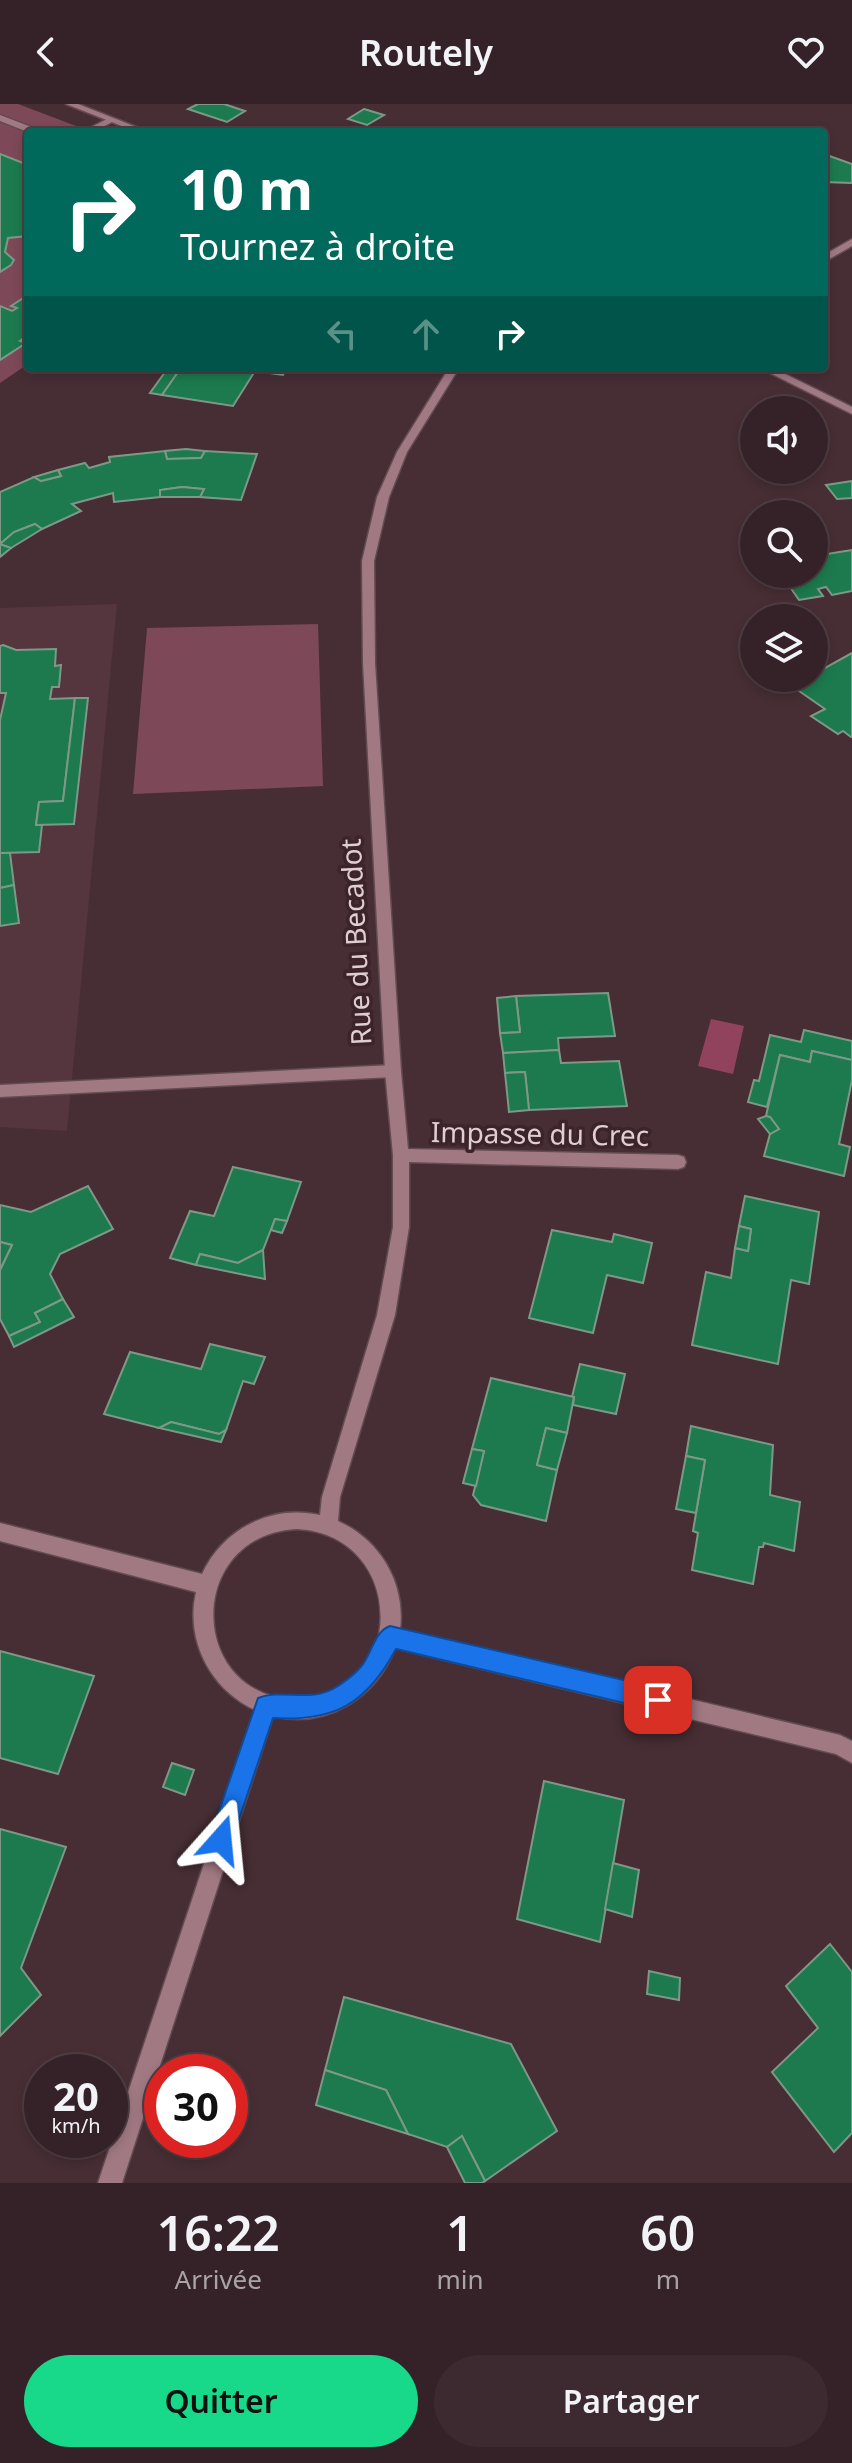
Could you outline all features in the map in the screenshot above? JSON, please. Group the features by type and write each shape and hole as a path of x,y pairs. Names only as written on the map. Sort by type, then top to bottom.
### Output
{"street":[{"path":"70,104 134,128"},
{"path":"0,118 26,128"},
{"path":"95,128 112,120"},
{"path":"828,257 852,242"},
{"name":"Rue du Becadot","path":"328,1524 331,1497 386,1315 401,1227 401,1155 393,1071 369,663 368,561 383,497 402,452 452,372"},
{"path":"773,372 852,411"},
{"path":"0,1091 393,1071"},
{"name":"Impasse du Crec","path":"401,1155 678,1162"},
{"path":"292,1521 328,1524 359,1540 382,1567 393,1601 390,1637 372,1671 343,1697 305,1709 266,1706 233,1688 209,1658 200,1622 207,1585 227,1553 257,1531 292,1521"},
{"path":"0,1532 207,1585"},
{"path":"390,1637 840,1745 852,1753"},
{"path":"110,2183 266,1706"}],"shaded area":[{"path":"0,104 18,104 81,128 24,128 24,163 0,154"},
{"path":"24,236 24,297 11,305 17,308 12,311 0,306 0,272 11,266 14,260 5,252 8,238"},
{"path":"24,344 24,367 0,383 0,360"},
{"path":"117,604 67,1131 0,1127 0,608"},
{"path":"318,624 323,786 133,794 147,628"},
{"path":"711,1019 744,1026 733,1074 698,1066"}],"building":[{"path":"198,104 224,104 245,111 227,122 188,109"},
{"path":"364,109 384,115 367,125 348,119"},
{"path":"0,154 24,163 24,236 8,238 5,252 14,260 0,272"},
{"path":"828,155 852,164 852,183 828,182"},
{"path":"24,298 24,338 20,341 24,344 0,360 0,306 12,311 17,308 11,306"},
{"path":"165,372 178,372 162,395 150,393"},
{"path":"178,372 254,372 233,406 162,395"},
{"path":"165,451 205,451 201,458 167,459"},
{"path":"165,451 167,459 201,458 205,451 257,454 241,500 200,497 204,489 182,487 160,490 160,497 114,502 113,493 72,504 81,511 42,529 35,524 14,532 0,544 0,492 34,477 41,481 61,476 58,470 85,463 89,468 110,462 109,457"},
{"path":"58,470 61,476 41,481 34,477"},
{"path":"852,481 852,498 837,499 826,485"},
{"path":"182,487 204,489 200,497 160,497 160,490"},
{"path":"35,524 42,529 11,548 0,544 14,532"},
{"path":"0,544 11,548 0,557"},
{"path":"852,550 852,591 832,595 827,588 828,554"},
{"path":"791,588 822,588 818,589 823,596 799,600"},
{"path":"0,646 16,650 56,649 55,666 61,665 59,687 52,687 50,699 75,698 63,801 39,802 36,825 42,825 39,852 0,853 0,720 6,693 0,693"},
{"path":"852,653 851,737 843,731 838,734 811,716 825,709 801,692 828,692 828,666"},
{"path":"75,698 88,698 74,824 36,825 39,802 63,801"},
{"path":"0,853 10,853 14,885 0,888"},
{"path":"14,885 19,923 0,926 0,888"},
{"path":"608,993 615,1036 558,1038 559,1050 503,1053 500,1033 520,1032 516,996"},
{"path":"516,996 520,1032 500,1033 497,998"},
{"path":"804,1030 852,1041 852,1060 812,1051 810,1062 780,1055 767,1107 748,1102 754,1080 759,1081 770,1035 801,1042"},
{"path":"559,1050 561,1063 619,1061 627,1106 529,1110 525,1072 505,1073 503,1053"},
{"path":"812,1051 852,1060 852,1080 839,1144 850,1147 844,1176 764,1156 770,1134 779,1129 766,1116 780,1055 810,1062"},
{"path":"525,1072 529,1110 509,1112 505,1073"},
{"path":"766,1116 779,1129 770,1134 758,1119"},
{"path":"233,1167 301,1182 287,1221 275,1219 263,1250 238,1263 200,1254 196,1265 170,1258 190,1211 214,1216"},
{"path":"88,1186 113,1229 60,1254 50,1274 63,1299 35,1313 40,1322 9,1336 0,1319 0,1270 12,1245 0,1242 0,1205 31,1212"},
{"path":"745,1196 819,1212 809,1284 791,1280 778,1364 692,1345 706,1272 731,1278 735,1248 748,1251 751,1229 739,1226"},
{"path":"275,1219 287,1221 282,1233 271,1230"},
{"path":"739,1226 751,1229 748,1251 735,1248"},
{"path":"552,1230 612,1242 614,1234 652,1243 643,1283 607,1275 593,1333 529,1318"},
{"path":"0,1242 12,1245 0,1270"},
{"path":"263,1250 265,1279 196,1265 200,1254 238,1263"},
{"path":"63,1299 74,1317 14,1347 9,1336 40,1322 35,1313"},
{"path":"210,1344 265,1357 254,1384 243,1381 226,1430 219,1434 171,1422 159,1428 104,1414 130,1352 201,1369"},
{"path":"580,1364 625,1374 616,1414 573,1405"},
{"path":"491,1378 574,1397 567,1433 546,1428 537,1465 557,1470 546,1521 481,1505 473,1495 484,1451 472,1449"},
{"path":"171,1422 219,1434 226,1430 221,1442 159,1428"},
{"path":"691,1426 773,1445 770,1495 800,1502 794,1551 764,1543 763,1547 759,1547 753,1584 692,1570 698,1533 693,1531 705,1460 686,1456"},
{"path":"546,1428 567,1433 557,1470 537,1465"},
{"path":"472,1449 484,1451 476,1486 463,1483"},
{"path":"686,1456 705,1460 696,1513 676,1509"},
{"path":"0,1651 94,1676 58,1774 0,1758"},
{"path":"172,1763 194,1770 185,1795 163,1787"},
{"path":"544,1781 624,1800 600,1942 517,1919"},
{"path":"0,1829 66,1847 21,1968 41,1995 0,2036"},
{"path":"613,1863 639,1870 632,1917 605,1909"},
{"path":"830,1944 852,1972 852,2133 834,2152 772,2072 818,2028 786,1986"},
{"path":"649,1971 680,1978 679,2000 647,1994"},
{"path":"344,1997 511,2044 557,2131 485,2181 462,2136 447,2147 408,2134 386,2090 325,2070"},
{"path":"325,2070 386,2090 408,2134 316,2105"},
{"path":"462,2136 485,2181 482,2183 465,2183 447,2147"}],"route":[{"path":"221,1840 266,1706 305,1709 343,1697 372,1671 390,1637 415,1640 658,1700"}]}
